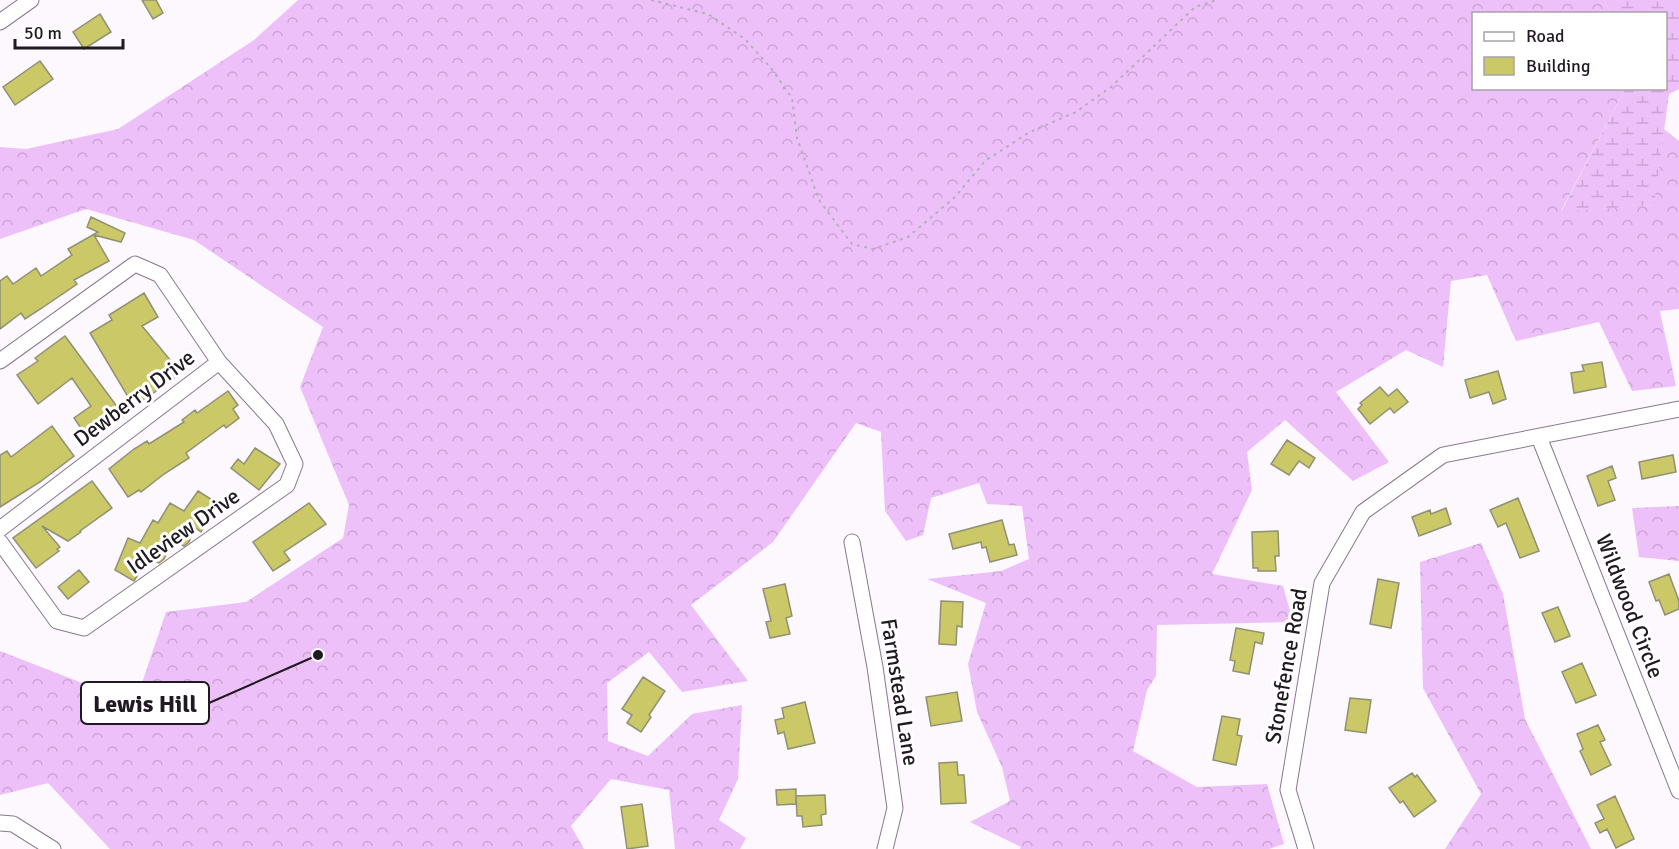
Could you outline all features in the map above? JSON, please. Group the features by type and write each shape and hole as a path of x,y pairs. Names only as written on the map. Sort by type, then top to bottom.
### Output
{"street":[{"path":"0,22 31,0"},
{"name":"Dewberry Drive","path":"0,361 135,264 160,275 219,362 0,529"},
{"name":"Idleview Drive","path":"0,542 57,621 84,628 287,485 295,464 276,424 219,362"},
{"name":"Stonefence Road","path":"1306,849 1288,790 1322,583 1363,512 1443,455 1679,409"},
{"name":"Wildwood Circle","path":"1539,437 1679,791"},
{"name":"Farmstead Lane","path":"852,542 875,667 895,808 885,849"},
{"path":"0,823 13,824 53,849"}],"path":[{"path":"651,0 708,14 745,39 758,53 792,98 797,138 819,201 852,244 873,249 908,237 955,197 985,161 1028,133 1076,112 1112,87 1195,7 1216,0"}],"green space":[{"path":"298,0 1604,0 1610,12 1472,12 1472,90 1624,90 1561,211 1653,205 1664,129 1679,141 1679,309 1660,311 1676,386 1632,391 1599,322 1516,341 1487,275 1451,281 1443,367 1406,350 1336,392 1389,462 1353,481 1285,420 1247,452 1252,490 1212,574 1283,586 1293,622 1157,625 1156,676 1147,690 1133,751 1197,787 1267,784 1284,844 1269,849 1020,849 1021,847 970,822 1010,801 1002,767 977,712 968,664 986,603 927,579 1001,571 1029,559 1022,506 987,504 979,483 931,498 923,535 906,541 885,511 881,432 856,423 773,542 691,605 748,681 682,692 649,652 607,683 608,741 648,756 692,714 742,705 738,779 719,820 746,838 740,849 675,849 669,790 611,779 571,826 584,849 110,849 48,783 0,795 0,651 90,686 142,683 166,612 246,602 343,538 349,505 300,387 323,327 194,240 86,209 0,239 0,147 26,149 118,129 254,40"},
{"path":"1604,0 1679,0 1679,89 1669,94 1654,205 1561,212 1624,90 1667,90 1667,12 1610,12"},
{"path":"1679,506 1679,561 1639,557 1632,508"},
{"path":"1481,543 1503,594 1525,719 1591,849 1445,849 1481,794 1423,688 1420,562"}],"building":[{"path":"142,0 156,0 163,13 153,19"},
{"path":"100,14 111,32 84,49 73,32"},
{"path":"40,61 53,79 15,105 3,87"},
{"path":"91,217 125,233 121,242 94,235 109,261 74,280 77,284 25,319 21,313 0,329 0,281 7,276 13,284 36,268 41,276 72,255 68,249 98,232 87,227"},
{"path":"144,293 158,317 142,326 181,373 134,407 90,333 112,320 109,315"},
{"path":"65,336 124,416 89,440 74,418 91,406 72,378 38,404 17,375 38,361 35,358"},
{"path":"1602,362 1606,387 1574,393 1571,373 1584,371 1582,365"},
{"path":"1498,371 1506,399 1493,404 1489,392 1470,398 1465,380"},
{"path":"1380,387 1388,396 1397,389 1408,402 1394,413 1390,408 1370,424 1358,409 1362,405 1360,403"},
{"path":"228,391 238,405 233,409 239,418 226,428 224,425 186,453 189,458 141,492 139,490 128,497 109,469 134,449 147,441 149,444 184,422 182,420 195,410 197,413"},
{"path":"52,426 74,456 40,482 0,507 0,455 7,451 11,457"},
{"path":"1287,440 1315,458 1309,468 1299,461 1289,475 1271,464"},
{"path":"255,448 280,464 259,490 231,468 238,459 244,464"},
{"path":"1673,455 1676,472 1642,479 1639,462"},
{"path":"1612,466 1616,478 1608,481 1615,500 1598,506 1587,476"},
{"path":"92,481 112,508 68,541 42,526 60,547 57,549 59,551 36,568 13,538"},
{"path":"198,491 217,503 201,532 194,527 189,542 184,546 173,540 164,559 159,563 148,558 134,581 115,570 128,538 140,543 153,520 158,523 170,503 184,511"},
{"path":"1518,498 1539,551 1520,558 1506,523 1498,527 1490,510"},
{"path":"309,503 326,524 284,552 290,560 273,571 253,542"},
{"path":"1446,508 1451,524 1419,536 1412,517 1430,510 1431,514"},
{"path":"1002,520 1009,545 1014,544 1017,555 990,562 986,547 982,548 981,542 953,549 949,534"},
{"path":"1278,531 1279,556 1275,556 1276,571 1258,571 1258,568 1253,568 1252,532"},
{"path":"79,570 89,582 68,599 58,587"},
{"path":"1669,574 1679,601 1679,609 1665,615 1659,600 1656,601 1649,582"},
{"path":"1378,579 1399,583 1391,628 1370,624"},
{"path":"785,584 792,616 786,618 790,634 770,638 766,622 771,621 763,589"},
{"path":"941,601 963,602 962,627 957,626 956,645 939,644"},
{"path":"1558,607 1570,636 1555,642 1542,613"},
{"path":"1236,628 1264,633 1262,644 1255,642 1249,674 1233,671 1235,661 1230,660"},
{"path":"1582,663 1596,695 1576,703 1562,672"},
{"path":"643,677 665,691 641,732 627,723 632,715 622,709"},
{"path":"957,692 962,721 931,726 926,697"},
{"path":"1350,698 1371,700 1366,733 1345,730"},
{"path":"805,702 815,743 788,749 784,732 778,734 775,720 784,718 782,708"},
{"path":"1222,716 1240,719 1237,735 1242,736 1236,765 1213,760"},
{"path":"1598,725 1605,740 1600,742 1611,765 1591,775 1580,751 1583,749 1577,734"},
{"path":"957,762 958,775 964,775 966,803 941,804 939,763"},
{"path":"1412,773 1415,777 1417,775 1436,801 1414,817 1403,801 1400,803 1389,788"},
{"path":"796,789 796,804 777,805 776,790"},
{"path":"825,795 826,814 821,815 822,825 803,827 802,816 797,816 796,796"},
{"path":"1615,796 1634,839 1616,848 1607,829 1600,833 1595,823 1604,819 1597,805"},
{"path":"642,804 648,846 627,849 621,807"}],"place":[{"name":"Lewis Hill","path":"318,655"}]}
